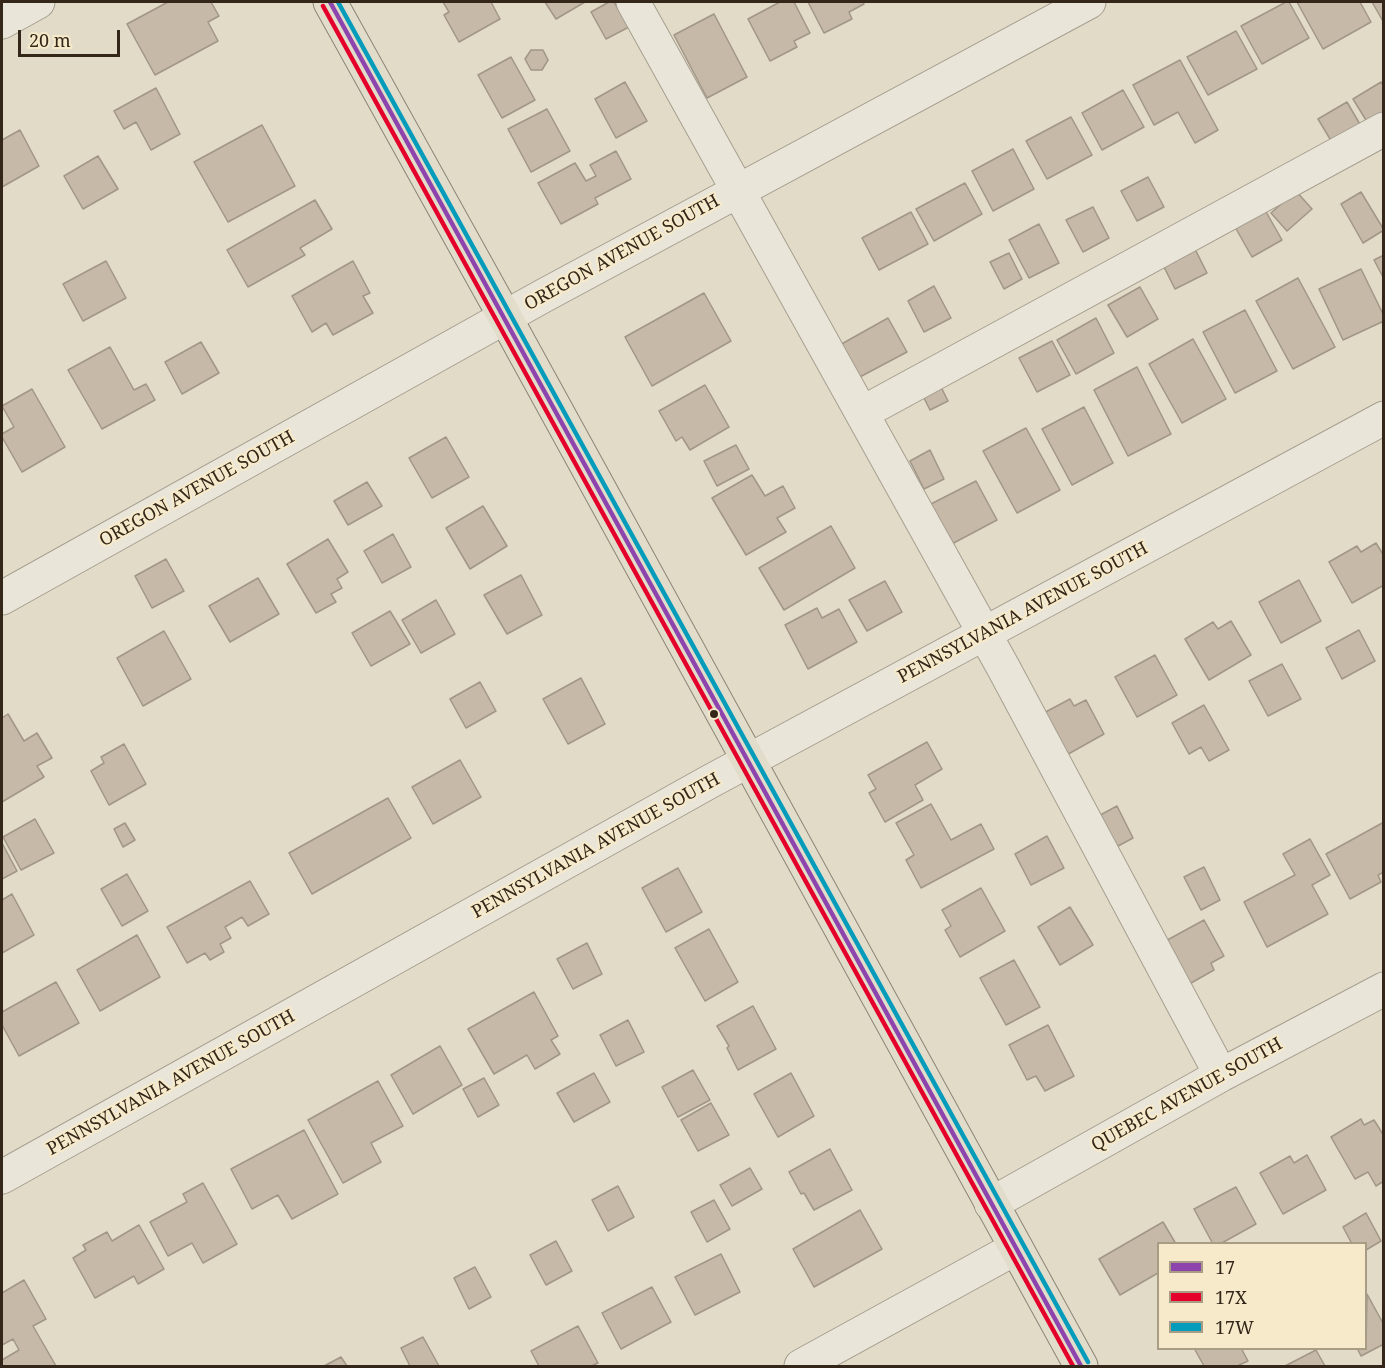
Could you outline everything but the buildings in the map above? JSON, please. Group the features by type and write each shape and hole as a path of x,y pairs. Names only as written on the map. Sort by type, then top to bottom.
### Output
{"main road":[{"path":"330,2 1081,1366"}],"street":[{"path":"2,22 38,2"},
{"path":"633,2 985,635 1221,1075"},
{"name":"OREGON AVENUE SOUTH","path":"2,598 505,317 1089,2"},
{"path":"862,413 1383,129"},
{"name":"PENNSYLVANIA AVENUE SOUTH","path":"2,1178 748,761 1383,418"},
{"name":"QUEBEC AVENUE SOUTH","path":"991,1204 1221,1075 1383,989"},
{"path":"801,1366 1016,1248"}],"transit line":[{"name":"17","path":"330,2 1081,1366"},
{"name":"17W","path":"338,2 1088,1362"},
{"name":"17X","path":"323,6 1073,1366"}]}
